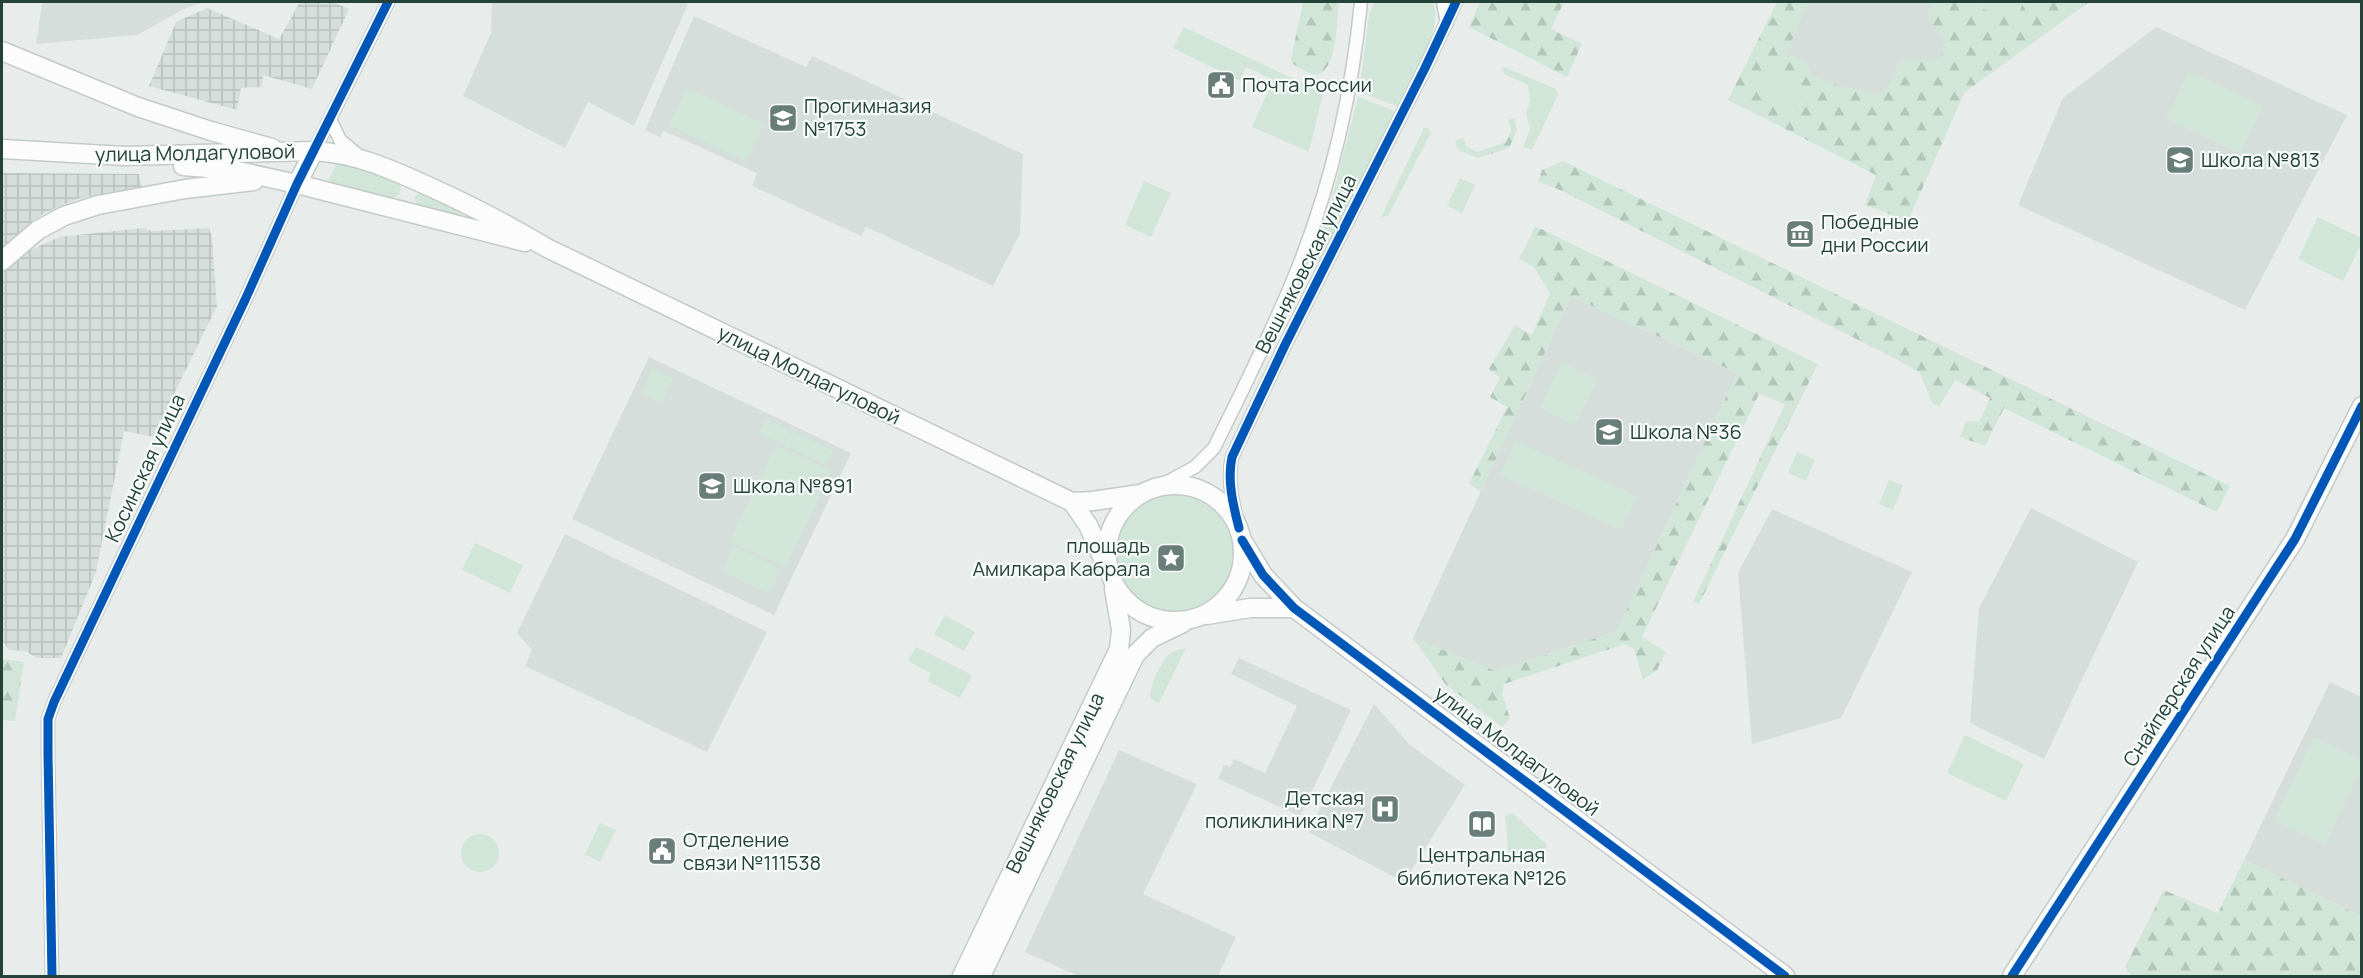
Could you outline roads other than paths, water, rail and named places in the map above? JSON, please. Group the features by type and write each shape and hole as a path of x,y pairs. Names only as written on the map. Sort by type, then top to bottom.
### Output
{"main road":[{"path":"2,51 138,107 288,152"},
{"name":"улица Молдагуловой","path":"2,149 125,156 314,151 362,158 475,207 547,248 1072,502"},
{"name":"Косинская улица","path":"297,184 314,151"},
{"name":"улица Молдагуловой","path":"2,161 198,166 233,170 297,184 547,248"},
{"path":"2,261 38,230 64,216 98,205 218,184 277,180"},
{"path":"466,227 474,223 476,219 475,207"},
{"name":"Снайперская улица","path":"2012,976 2295,539 2361,406"},
{"path":"1072,502 1094,501 1176,485 1199,489 1214,497 1228,509 1240,534 1243,565 1229,596 1217,608 1200,616"},
{"path":"1111,577 1106,548 1111,529 1119,513 1149,490"},
{"path":"1072,502 1088,525 1111,577 1128,604 1141,613 1175,621 1250,608 1294,608"},
{"name":"улица Молдагуловой","path":"1240,534 1263,575 1294,608 1785,976"},
{"name":"Вешняковская улица","path":"981,976 985,948 1119,649 1121,630 1111,577"},
{"name":"Вешняковская улица","path":"962,976 985,948 1135,656 1152,638 1200,616"}],"street":[{"name":"Косинская улица","path":"314,151 388,2"},
{"path":"1443,2 1447,24"},
{"name":"Вешняковская улица","path":"1240,534 1231,492 1232,457 1285,345 1456,2"},
{"name":"Вешняковская улица","path":"1149,490 1195,467 1214,448 1295,274 1310,235 1341,127 1361,4"},
{"path":"330,119 340,140 362,158"},
{"name":"Косинская улица","path":"52,976 48,719 54,702 245,300 297,184"}],"place":[{"name":"Почта России","path":"1221,85"},
{"name":"Прогимназия №1753","path":"783,118"},
{"name":"Школа №813","path":"2180,160"},
{"name":"Победные дни России","path":"1800,234"},
{"name":"Школа №36","path":"1609,432"},
{"name":"Школа №891","path":"712,486"},
{"name":"площадь Амилкара Кабрала","path":"1171,558"},
{"name":"Детская поликлиника №7","path":"1385,809"},
{"name":"Центральная библиотека №126","path":"1482,824"},
{"name":"Отделение связи №111538","path":"662,851"}]}
